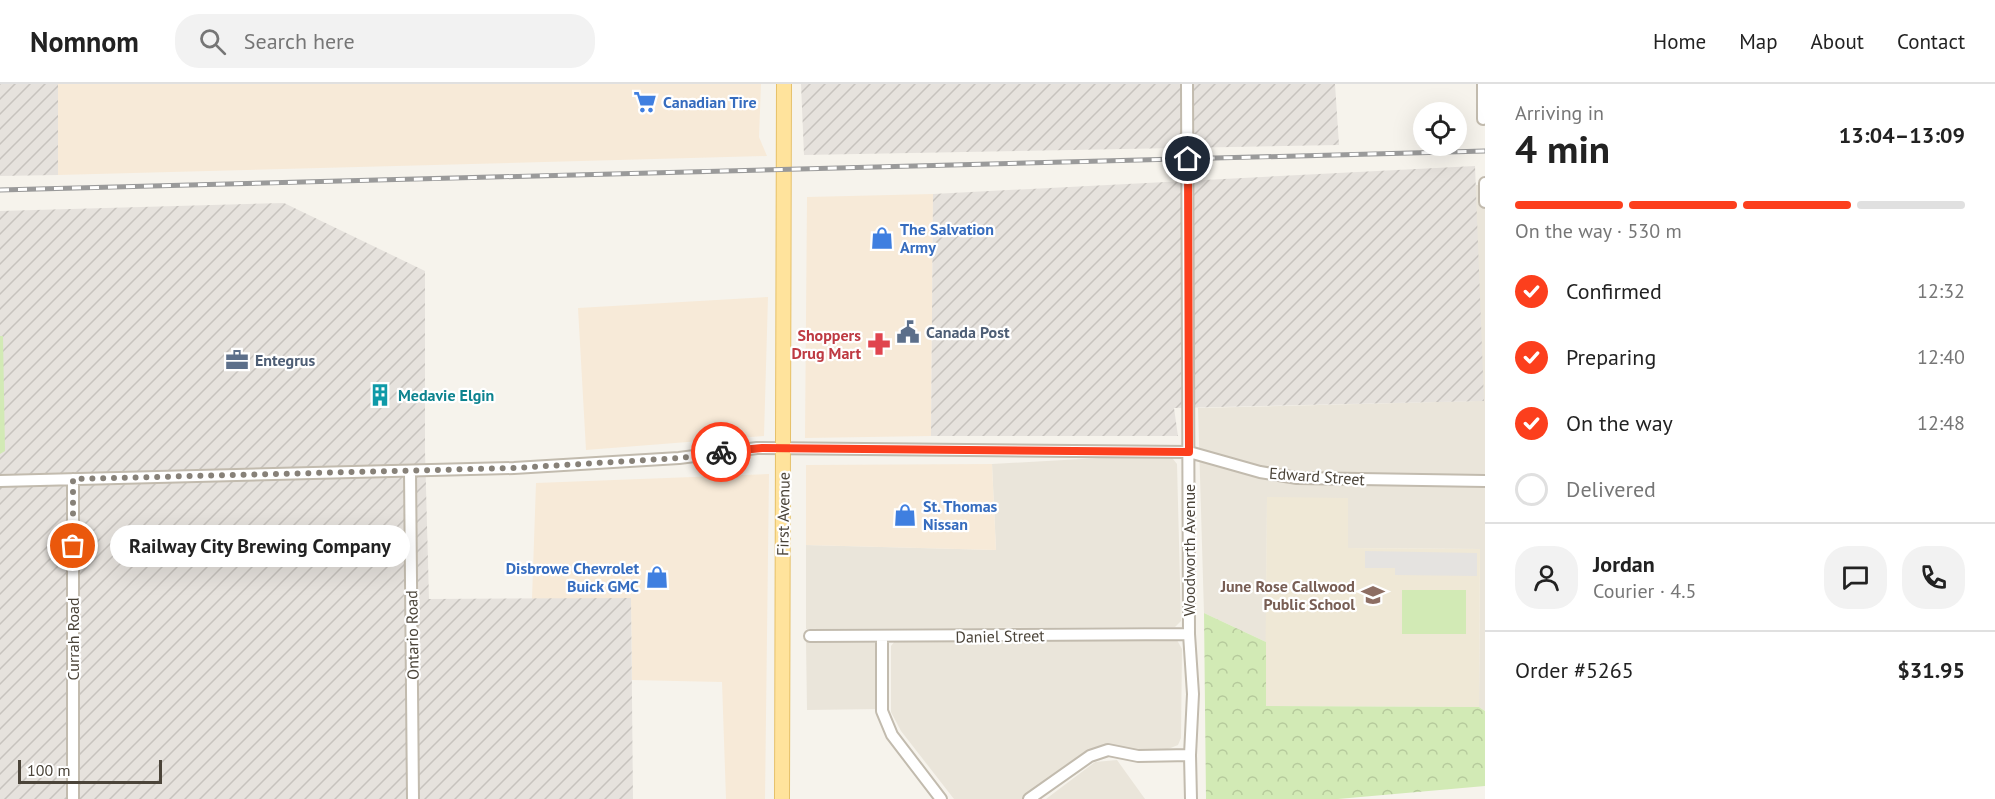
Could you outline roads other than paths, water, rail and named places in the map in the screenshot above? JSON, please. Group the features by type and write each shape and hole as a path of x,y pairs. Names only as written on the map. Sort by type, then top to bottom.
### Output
{"main road":[{"name":"First Avenue","path":"782,799 784,84"}],"street":[{"name":"Woodworth Avenue","path":"1188,84 1191,799"},
{"path":"1483,84 1483,119"},
{"path":"1485,183 1485,202"},
{"name":"Edward Street","path":"0,482 514,468 680,458 758,448 1189,452 1260,472 1297,478 1485,481"},
{"name":"Ontario Road","path":"410,471 413,799"},
{"name":"Currah Road","path":"73,479 73,799"},
{"name":"Daniel Street","path":"810,636 1189,634"},
{"path":"882,637 882,711 892,735 941,799"},
{"path":"1029,799 1090,756 1108,750 1138,756 1190,755"}],"railway":[{"path":"0,190 1485,151"}],"place":[{"name":"Canadian Tire","path":"645,102"},
{"name":"The Salvation Army","path":"882,238"},
{"name":"Canada Post","path":"908,332"},
{"name":"Shoppers Drug Mart","path":"879,344"},
{"name":"Entegrus","path":"237,360"},
{"name":"Medavie Elgin","path":"380,395"},
{"name":"St. Thomas Nissan","path":"905,515"},
{"name":"Railway City Brewing Company","path":"73,546"},
{"name":"Disbrowe Chevrolet Buick GMC","path":"657,577"},
{"name":"June Rose Callwood Public School","path":"1373,595"}]}
